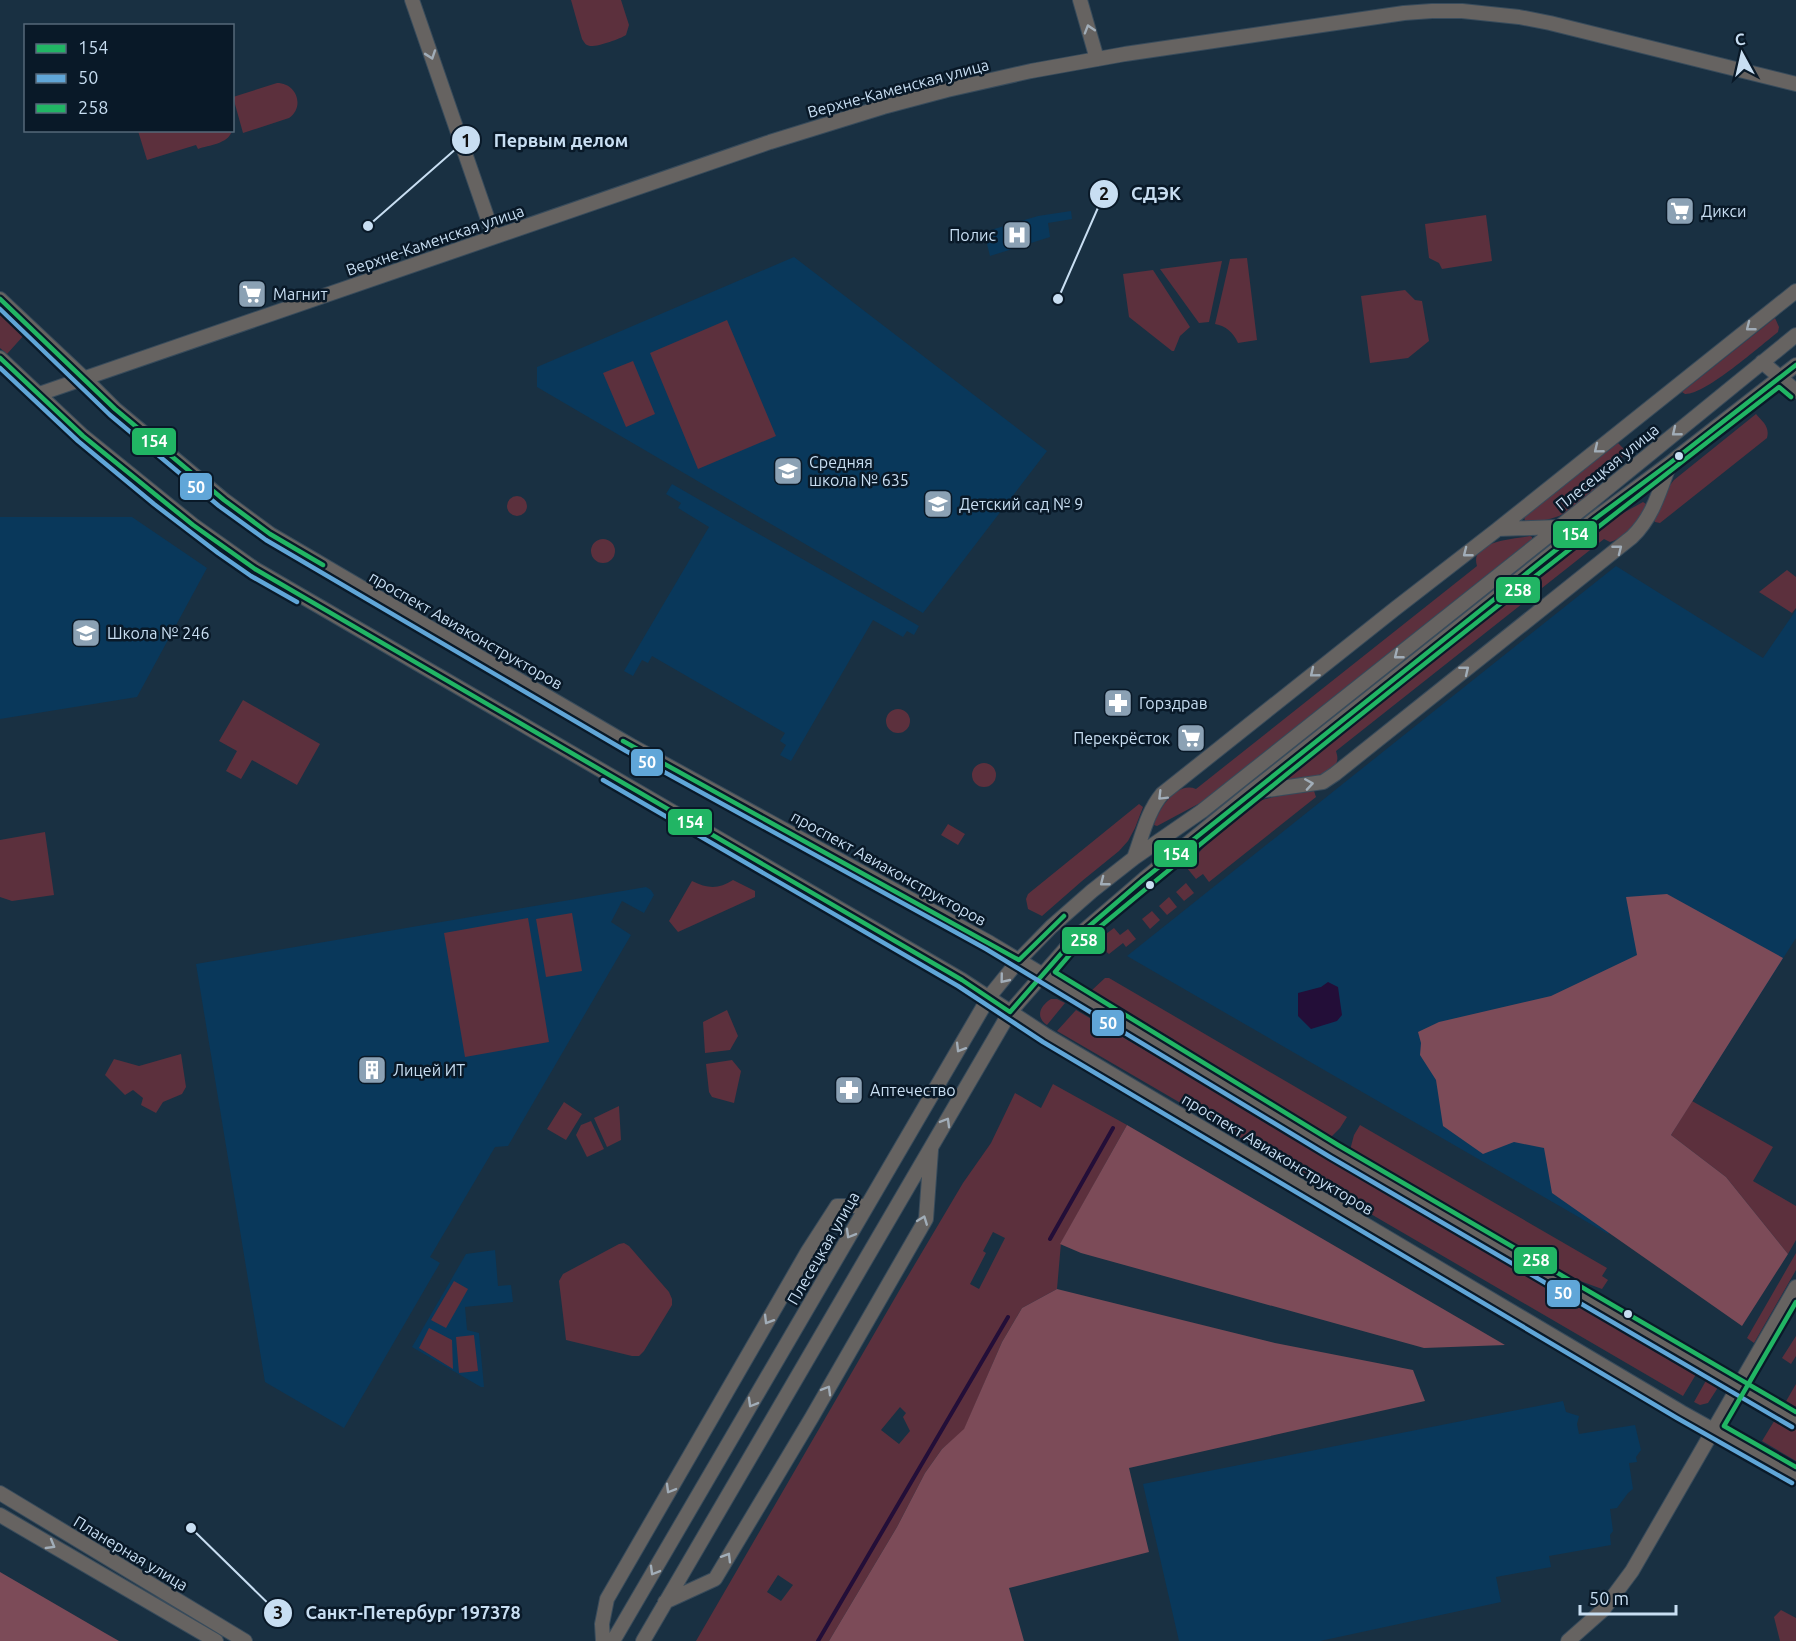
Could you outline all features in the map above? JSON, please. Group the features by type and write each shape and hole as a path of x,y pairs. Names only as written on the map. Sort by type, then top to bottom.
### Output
{"street":[{"path":"412,0 494,237"},
{"path":"1080,0 1097,59"},
{"name":"Верхне-Каменская улица","path":"39,394 770,142 861,113 947,90 1097,59 1360,19 1432,11 1462,11 1550,23 1796,84"},
{"path":"1134,858 1150,812 1162,794 1796,291"},
{"name":"проспект Авиаконструкторов","path":"0,299 115,409 224,500 270,534 630,745 1044,974 1344,1157 1796,1421"},
{"name":"Плесецкая улица","path":"614,1641 989,997 1019,960 1051,927 1092,891 1134,858 1203,811 1796,335"},
{"name":"проспект Авиаконструкторов","path":"0,358 83,436 222,547 255,569 989,997 1047,1036 1590,1358 1796,1476"},
{"path":"1762,362 1796,391"},
{"name":"Плесецкая улица","path":"643,1641 1010,1012 1073,940 1251,792 1596,518 1796,365"},
{"path":"1251,792 1323,782 1335,774 1632,537 1651,514 1670,463"},
{"path":"1498,529 1559,527"},
{"path":"665,1602 715,1579 812,1417 926,1219 931,1147"},
{"path":"603,1641 602,1624 607,1599 808,1251 837,1206 867,1206"},
{"path":"1568,1641 1602,1610 1632,1571 1796,1287"},
{"name":"Планерная улица","path":"0,1493 245,1641"},
{"name":"Планерная улица","path":"0,1515 216,1641"}],"shaded area":[{"path":"571,0 621,0 629,25 626,35 603,44 590,46 585,44"},
{"path":"277,83 290,87 298,102 297,108 289,118 243,133 234,97"},
{"path":"139,132 232,132 227,139 218,143 198,149 196,145 147,160"},
{"name":"Полис","path":"1071,211 1072,219 1048,223 1050,237 990,256 984,232 1038,216"},
{"path":"1486,215 1492,261 1442,269 1439,263 1429,258 1425,224"},
{"name":"Средняя школа № 635","path":"794,257 1047,451 923,613 537,387 537,367"},
{"path":"1247,258 1257,340 1238,343 1229,330 1215,324 1230,259"},
{"path":"1222,261 1209,322 1199,323 1160,269"},
{"path":"1153,270 1190,327 1180,336 1174,351 1129,317 1123,274"},
{"path":"1405,290 1415,300 1422,301 1429,341 1408,358 1370,363 1361,296"},
{"path":"0,311 25,334 7,354 0,348"},
{"path":"1775,318 1779,327 1778,332 1746,358 1705,387 1685,394 1682,392"},
{"path":"727,320 776,436 698,469 650,353"},
{"path":"633,361 655,414 626,427 603,373"},
{"path":"1756,414 1767,428 1767,438 1660,523 1655,522 1666,490 1674,480"},
{"path":"1618,443 1627,452 1579,504 1559,516 1527,523 1525,521 1524,516"},
{"path":"672,484 919,626 914,635 907,631 903,637 873,620 791,761 780,755 786,745 780,741 785,733 652,656 648,663 642,660 633,676 624,671 709,527 678,508 681,503 666,494"},
{"path":"517,496 524,499 527,506 524,513 517,516 510,513 507,506 510,499"},
{"path":"1643,502 1646,504 1643,510 1627,532 1610,542 1604,539 1336,751 1337,761 1329,771 1303,779 1280,781 1594,529"},
{"name":"Школа № 246","path":"0,517 132,517 207,568 137,697 0,719"},
{"path":"1530,536 1532,539 1200,803 1157,826 1154,825 1164,804 1176,792 1182,789 1196,789 1477,566 1476,558 1486,546 1504,540"},
{"path":"603,539 611,543 615,551 611,559 603,563 595,559 591,551 595,543"},
{"path":"1616,566 1763,658 1796,610 1796,938 1608,1234 1127,956"},
{"path":"1787,570 1796,577 1796,608 1792,613 1759,592"},
{"path":"243,700 320,744 297,785 252,760 241,779 226,771 237,751 219,741"},
{"path":"898,709 906,713 910,721 906,729 898,733 890,729 886,721 890,713"},
{"path":"984,763 992,767 996,775 992,783 984,787 976,783 972,775 976,767"},
{"path":"1314,791 1316,797 1209,882 1203,874 1196,879 1187,868 1219,829 1237,812 1272,797"},
{"path":"1139,804 1143,807 1135,828 1119,851 1042,916 1028,909 1026,899 1028,894"},
{"path":"948,824 965,834 958,845 941,835"},
{"path":"45,832 54,895 12,901 0,897 0,840"},
{"path":"733,880 755,891 755,897 678,932 669,921 692,881 713,887"},
{"path":"1186,883 1194,893 1184,901 1176,892"},
{"path":"646,887 654,895 644,913 622,901 611,922 631,935 508,1146 495,1147 430,1257 440,1263 344,1428 265,1382 196,964"},
{"path":"1667,894 1783,958 1671,1135 1726,1177 1788,1254 1742,1326 1552,1193 1544,1148 1514,1142 1483,1154 1443,1126 1436,1080 1420,1055 1421,1043 1418,1032 1439,1022 1551,996 1637,955 1626,897"},
{"path":"1169,897 1177,907 1167,915 1159,906"},
{"path":"1152,911 1160,920 1150,929 1142,919"},
{"path":"572,913 582,971 546,977 536,919"},
{"path":"528,918 549,1042 465,1057 444,933"},
{"path":"1114,928 1120,935 1128,929 1136,939 1126,947 1123,943 1109,954 1099,946 1099,939"},
{"path":"1105,978 1109,978 1347,1117 1331,1137 1220,1074 1173,1039 1091,991"},
{"path":"1328,982 1338,987 1342,1015 1337,1021 1311,1029 1298,1016 1298,993 1321,987"},
{"path":"1051,999 1065,1003 1047,1025 1041,1019 1040,1012"},
{"path":"727,1010 738,1036 730,1050 705,1053 703,1022"},
{"path":"1076,1010 1698,1371 1683,1396 1057,1031"},
{"path":"181,1054 186,1087 182,1094 163,1102 156,1113 141,1105 143,1098 133,1090 125,1095 105,1075 114,1059 139,1066"},
{"path":"732,1060 741,1071 734,1103 712,1097 709,1092 706,1064"},
{"path":"1053,1084 1127,1125 1061,1243 1057,1289 1022,1308 1002,1342 964,1430 942,1449 925,1473 897,1527 829,1641 696,1641 899,1291 963,1183 991,1143 1015,1093 1041,1108","holes":["993,1232 1005,1238 979,1289 970,1284 986,1253 983,1251","900,1407 906,1413 903,1417 910,1431 899,1444 881,1430","778,1575 793,1585 781,1601 767,1592"]},
{"path":"1692,1101 1773,1147 1753,1181 1796,1206 1796,1240 1788,1254 1726,1177 1671,1135"},
{"path":"564,1102 582,1114 566,1140 547,1129"},
{"path":"619,1106 621,1140 607,1147 594,1118"},
{"path":"591,1121 604,1149 587,1157 576,1135 581,1125"},
{"path":"1127,1125 1505,1345 1424,1348 1081,1253 1060,1244"},
{"path":"1360,1125 1607,1268 1602,1276 1608,1280 1602,1289 1564,1275 1350,1150 1354,1135"},
{"path":"624,1243 669,1292 672,1299 672,1305 639,1356 566,1340 559,1281 563,1274"},
{"path":"495,1250 498,1286 511,1285 513,1302 465,1307 467,1330 479,1333 484,1387 481,1387 412,1347 466,1254"},
{"path":"1796,1253 1796,1270 1754,1343 1747,1338"},
{"path":"454,1281 468,1289 446,1328 431,1320"},
{"path":"1057,1289 1275,1343 1413,1370 1425,1401 1129,1468 1149,1552 1009,1588 1024,1641 829,1641 897,1527 925,1473 942,1449 964,1429 1002,1342 1022,1308"},
{"path":"429,1328 452,1340 453,1369 419,1348"},
{"path":"474,1335 478,1371 459,1373 456,1337"},
{"path":"1796,1336 1796,1356 1791,1364 1782,1358"},
{"path":"1708,1377 1715,1382 1717,1389 1708,1403 1700,1405 1694,1402"},
{"path":"1796,1384 1796,1409 1785,1403"},
{"path":"1563,1401 1566,1412 1579,1416 1577,1424 1579,1434 1635,1425 1641,1450 1636,1457 1637,1462 1629,1463 1633,1489 1617,1508 1610,1509 1613,1531 1610,1535 1611,1545 1549,1556 1551,1567 1496,1577 1501,1602 1320,1641 1179,1641 1143,1484"},
{"path":"1776,1418 1796,1429 1796,1461 1762,1441"},
{"path":"0,1572 105,1633 119,1641 0,1641"},
{"path":"1781,1610 1796,1618 1796,1641 1780,1641 1774,1617"}],"waterway":[{"path":"1050,1239 1113,1128"},
{"path":"818,1641 1008,1317"}],"transit line":[{"name":"154","path":"0,299 115,409 224,500 270,534 323,565"},
{"name":"50","path":"0,309 110,415 219,506 266,540 626,751 986,949 1330,1157 1792,1427"},
{"name":"154","path":"0,358 83,436 193,525 255,569 962,980 1010,1012 1073,940 1144,879 1596,518 1796,365"},
{"name":"50","path":"0,368 78,441 154,504 251,576 297,602"},
{"name":"258","path":"1791,397 1779,387 1605,522 1175,865 1078,945 1055,972 1338,1145 1796,1412"},
{"name":"154","path":"623,741 1019,960 1064,916"},
{"name":"50","path":"603,780 958,986 1043,1042 1677,1418 1792,1483"},
{"name":"258","path":"1796,1302 1724,1426 1796,1467"}],"place":[{"name":"Дикси","path":"1680,211"},
{"name":"Первым делом","path":"368,226"},
{"name":"Полис","path":"1017,235"},
{"name":"Магнит","path":"252,294"},
{"name":"СДЭК","path":"1058,299"},
{"name":"Средняя школа № 635","path":"788,471"},
{"name":"Детский сад № 9","path":"938,504"},
{"name":"Школа № 246","path":"86,633"},
{"name":"Горздрав","path":"1118,703"},
{"name":"Перекрёсток","path":"1191,738"},
{"name":"Лицей ИТ","path":"372,1070"},
{"name":"Аптечество","path":"849,1090"},
{"name":"Санкт-Петербург 197378","path":"191,1528"}]}
